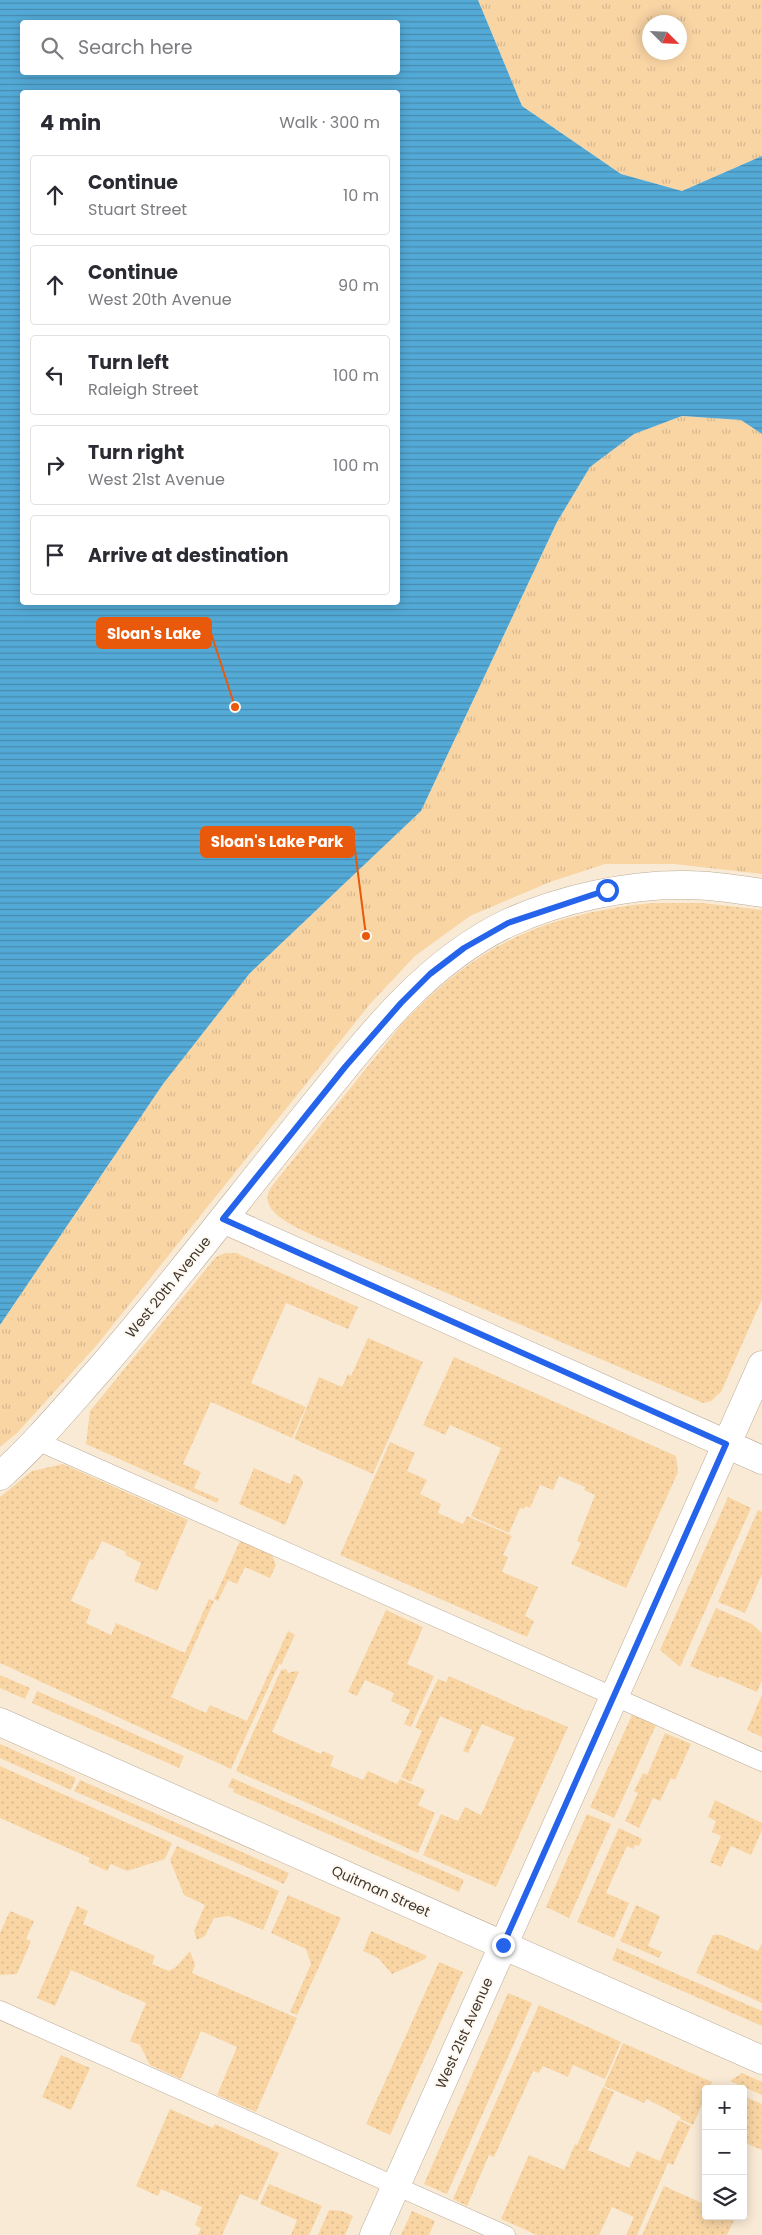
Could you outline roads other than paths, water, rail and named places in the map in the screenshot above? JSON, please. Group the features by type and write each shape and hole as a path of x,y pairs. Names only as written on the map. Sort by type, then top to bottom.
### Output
{"street":[{"name":"West 20th Avenue","path":"0,1476 38,1441 141,1321 345,1067 401,1003 430,974 464,948 508,923 607,890 686,885 762,893"},
{"path":"223,1219 762,1460"},
{"name":"West 21st Avenue","path":"374,2235 762,1366"},
{"name":"Quitman Street","path":"0,1722 762,2060"}],"lane":[{"path":"38,1441 762,1762"},
{"path":"0,2010 506,2235"}],"water":[{"path":"0,0 478,0 522,106 621,174 682,191 762,156 762,434 741,420 682,416 634,434 590,467 557,522 421,811 250,973 163,1084 0,1325"}],"place":[{"name":"Sloan's Lake","path":"235,707"},
{"name":"Sloan's Lake Park","path":"366,936"}]}
